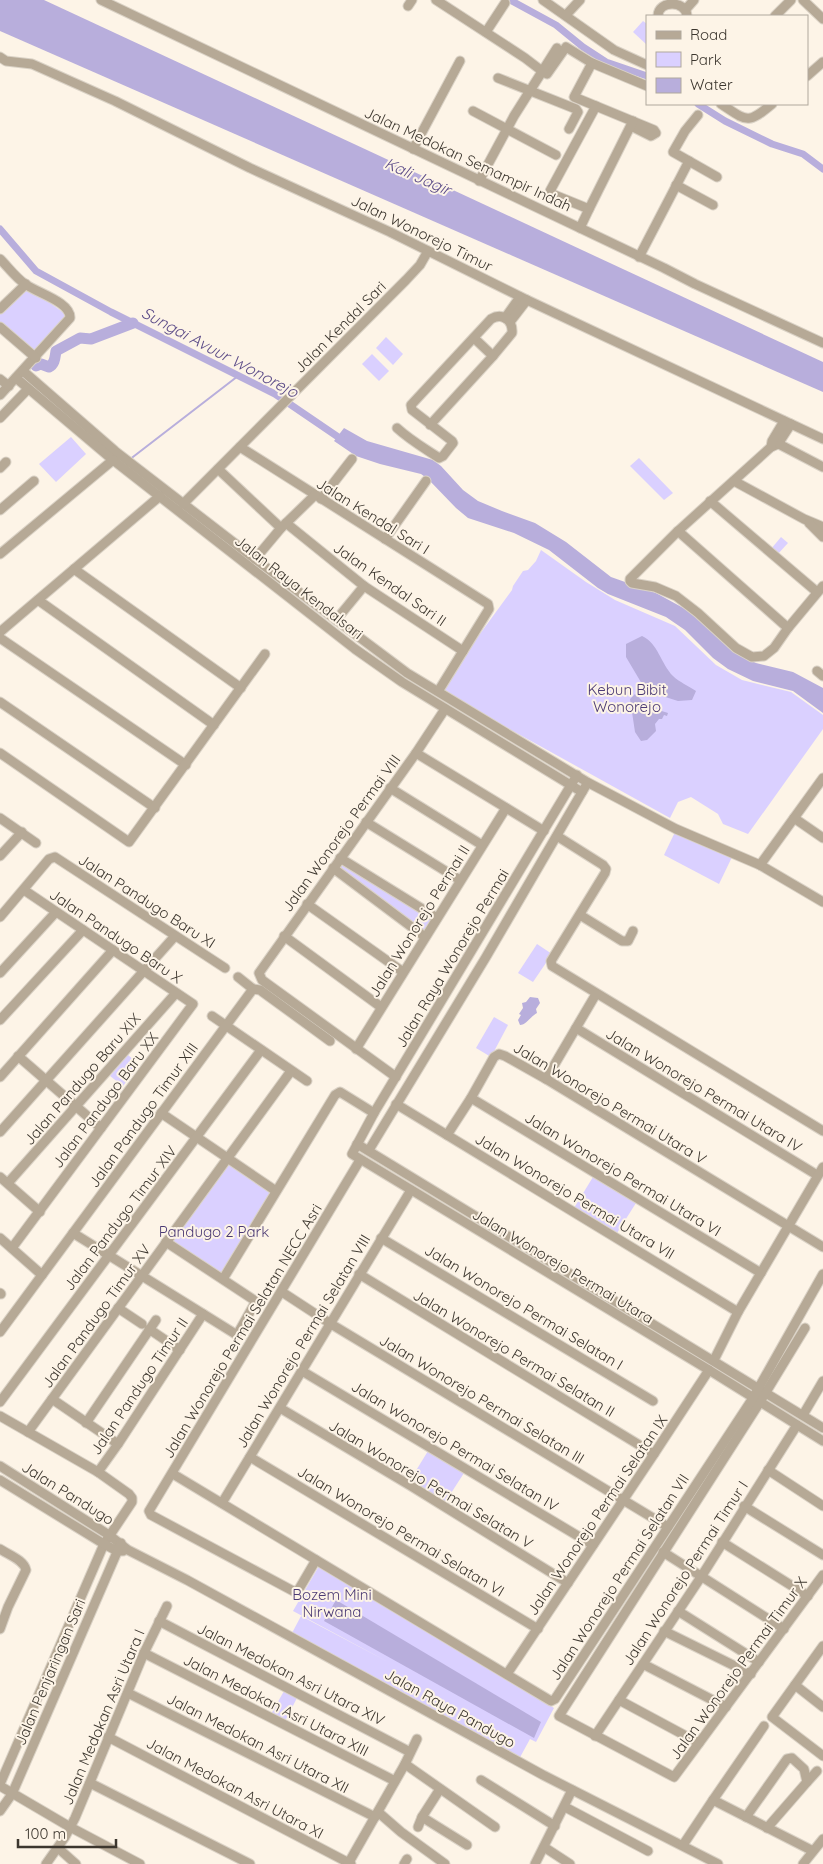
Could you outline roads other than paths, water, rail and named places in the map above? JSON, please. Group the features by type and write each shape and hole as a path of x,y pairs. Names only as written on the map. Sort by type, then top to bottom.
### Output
{"street":[{"name":"Jalan Medokan Semampir Indah","path":"101,0 823,343"},
{"path":"436,0 486,32 544,74"},
{"path":"544,0 614,50 646,65"},
{"path":"566,14 580,0"},
{"path":"658,15 660,2 679,1 686,12 694,0"},
{"path":"776,15 791,0"},
{"path":"803,0 823,19"},
{"path":"486,32 505,3"},
{"path":"544,74 557,48"},
{"path":"479,180 529,91 566,48 592,63 646,86"},
{"name":"Jalan Wonorejo Timur","path":"2,60 32,64 115,101 250,168 823,440"},
{"path":"413,149 460,61"},
{"path":"808,75 823,62"},
{"path":"592,63 574,97 632,123 654,130 656,133"},
{"path":"498,78 577,110 569,129"},
{"path":"723,105 741,117 749,119 757,116 771,105"},
{"path":"589,209 552,194 550,191 596,106"},
{"path":"473,111 556,155"},
{"path":"698,116 685,132 673,152 717,177"},
{"path":"580,228 632,123"},
{"path":"639,257 688,161"},
{"path":"676,185 713,205"},
{"name":"Jalan Kendal Sari","path":"183,504 406,280 420,265 428,251"},
{"path":"0,259 26,284 65,306 71,315 36,358 0,395"},
{"path":"0,309 26,284"},
{"path":"507,320 524,298"},
{"path":"397,428 411,442 419,444 441,458 453,443 430,425 412,410 412,405 493,318 498,316 507,320 512,333 494,356 430,425"},
{"path":"0,327 36,358"},
{"path":"474,338 494,356"},
{"name":"Jalan Raya Kendalsari","path":"23,371 96,441 113,460 355,649 445,709 582,792"},
{"name":"Jalan Raya Kendalsari","path":"16,378 96,441 124,457 255,560 407,673 439,690 588,782 676,829 760,866 823,902"},
{"path":"0,379 9,386"},
{"path":"0,418 28,388"},
{"path":"710,502 820,589 774,648 764,656 752,657 736,648 698,613 676,596 655,586 632,583 630,578 678,531 710,502 734,481 774,444 788,423"},
{"path":"774,444 823,466"},
{"name":"Jalan Kendal Sari I","path":"240,447 488,604 489,609 463,651"},
{"path":"255,560 284,526 318,497 352,458"},
{"path":"0,554 113,460"},
{"name":"Jalan Kendal Sari II","path":"218,469 284,526 364,586 463,651"},
{"path":"0,510 34,481"},
{"path":"734,481 804,519 823,527"},
{"path":"385,539 426,482"},
{"path":"0,632 160,496"},
{"path":"804,519 823,537"},
{"path":"678,531 788,628"},
{"path":"74,569 241,688"},
{"path":"336,620 364,586"},
{"path":"38,600 214,725"},
{"path":"0,638 186,766"},
{"path":"439,690 463,651"},
{"path":"0,753 126,841 132,840 264,654"},
{"path":"422,694 428,684"},
{"path":"0,702 155,808"},
{"name":"Jalan Wonorejo Permai VIII","path":"356,1049 262,980 259,973 332,868 416,753 445,709"},
{"path":"416,753 544,831"},
{"name":"Jalan Raya Wonorejo Permai","path":"352,1154 374,1113 577,775"},
{"path":"760,866 823,778"},
{"name":"Jalan Raya Wonorejo Permai","path":"369,1150 588,782"},
{"path":"390,788 482,846"},
{"name":"Jalan Wonorejo Permai II","path":"356,1049 506,808"},
{"path":"0,818 36,843"},
{"path":"794,818 823,838"},
{"path":"366,822 460,880"},
{"path":"0,856 22,832"},
{"path":"557,836 603,865 606,869 551,964 596,994 823,1131"},
{"name":"Jalan Pandugo Baru XI","path":"24,890 49,859 55,857 225,968"},
{"path":"340,858 437,918"},
{"path":"332,868 425,937"},
{"path":"0,917 24,890"},
{"name":"Jalan Pandugo Baru X","path":"24,890 193,1004"},
{"path":"307,904 403,972"},
{"path":"0,973 56,912"},
{"path":"580,915 622,941 628,941 633,931"},
{"path":"0,1020 83,930"},
{"path":"0,1132 175,936"},
{"path":"284,936 381,1007"},
{"path":"0,1077 113,950"},
{"path":"238,977 253,990 260,990 330,1041"},
{"name":"Jalan Pandugo Timur XIII","path":"0,1332 253,990"},
{"name":"Jalan Pandugo Baru XIX","path":"8,1184 176,993"},
{"path":"546,1079 596,994"},
{"name":"Jalan Pandugo Baru XX","path":"12,1248 193,1004"},
{"path":"212,1016 307,1081"},
{"name":"Jalan Wonorejo Permai Utara IV","path":"576,1028 817,1175"},
{"path":"422,1034 435,1042"},
{"path":"356,1049 396,1077"},
{"name":"Jalan Pandugo Timur XIV","path":"0,1402 261,1050"},
{"name":"Jalan Wonorejo Permai Utara V","path":"447,1134 471,1098 494,1057 499,1054 546,1079 823,1247"},
{"path":"18,1056 101,1128"},
{"name":"Jalan Pandugo Timur XV","path":"28,1432 291,1071"},
{"path":"223,1279 337,1093 340,1092 374,1113"},
{"name":"Jalan Wonorejo Permai Utara VI","path":"471,1098 761,1273"},
{"name":"Jalan Wonorejo Permai Utara VII","path":"396,1104 738,1312"},
{"path":"162,1113 276,1191"},
{"name":"Jalan Wonorejo Permai Utara","path":"357,1144 823,1428"},
{"name":"Jalan Wonorejo Permai Utara","path":"352,1154 409,1192 492,1238 823,1442"},
{"name":"Jalan Wonorejo Permai Selatan NECC Asri","path":"316,1560 299,1589 295,1592 151,1515 150,1508 173,1474 360,1160"},
{"path":"714,1360 738,1312 823,1167"},
{"path":"0,1176 40,1212"},
{"name":"Jalan Wonorejo Permai Selatan VIII","path":"222,1502 409,1192"},
{"path":"492,1238 497,1228"},
{"path":"73,1233 237,1335 255,1303 252,1298 166,1242"},
{"path":"0,1238 42,1275"},
{"name":"Jalan Wonorejo Permai Selatan I","path":"381,1238 653,1401"},
{"name":"Jalan Wonorejo Permai Selatan II","path":"359,1274 654,1454"},
{"path":"762,1391 823,1274"},
{"name":"Jalan Wonorejo Permai Selatan III","path":"282,1292 331,1324 668,1527"},
{"path":"118,1308 180,1350"},
{"name":"Jalan Pandugo Timur II","path":"98,1472 203,1314"},
{"path":"86,1423 145,1327 156,1320"},
{"path":"595,1736 560,1718 559,1714 756,1400 805,1328"},
{"name":"Jalan Wonorejo Permai Selatan IX","path":"507,1674 709,1370"},
{"name":"Jalan Wonorejo Permai Selatan IV","path":"302,1371 593,1545"},
{"path":"803,1415 823,1381"},
{"path":"52,1399 118,1444"},
{"name":"Jalan Wonorejo Permai Selatan VII","path":"173,1474 507,1674 548,1701 553,1700 668,1527 756,1400"},
{"name":"Jalan Wonorejo Permai Selatan V","path":"280,1408 568,1583"},
{"path":"0,1416 98,1472"},
{"name":"Jalan Wonorejo Permai Timur I","path":"595,1736 701,1577 796,1425"},
{"name":"Jalan Wonorejo Permai Selatan VI","path":"250,1457 538,1629"},
{"name":"Jalan Pandugo","path":"0,1466 110,1535 119,1547"},
{"path":"768,1470 823,1506"},
{"name":"Jalan Penjaringan Sari","path":"1,1778 104,1544 132,1502 129,1494 98,1472"},
{"name":"Jalan Pandugo","path":"0,1480 104,1544 119,1547"},
{"path":"744,1506 823,1555"},
{"path":"722,1542 808,1596"},
{"name":"Jalan Penjaringan Sari","path":"0,1811 12,1794 119,1547"},
{"name":"Jalan Raya Pandugo","path":"119,1547 171,1573 572,1790 718,1864"},
{"path":"0,1549 22,1562 26,1570 4,1605 0,1629"},
{"path":"662,1552 784,1629"},
{"name":"Jalan Wonorejo Permai Timur X","path":"595,1736 674,1777 823,1575"},
{"name":"Jalan Medokan Asri Utara I","path":"46,1864 70,1827 144,1653 167,1606"},
{"path":"678,1611 759,1662"},
{"name":"Jalan Medokan Asri Utara XIV","path":"159,1621 410,1752"},
{"path":"664,1631 751,1674"},
{"path":"823,1646 820,1657 795,1685 772,1717 823,1756"},
{"name":"Jalan Medokan Asri Utara XIII","path":"144,1653 395,1781"},
{"path":"643,1664 726,1707"},
{"path":"795,1685 823,1707"},
{"name":"Jalan Medokan Asri Utara XII","path":"128,1693 376,1815 445,1864"},
{"path":"619,1700 699,1743"},
{"path":"683,1845 764,1726"},
{"name":"Jalan Medokan Asri Utara XI","path":"108,1737 349,1864"},
{"path":"349,1864 416,1739"},
{"path":"746,1817 787,1758 792,1758 804,1769 807,1782"},
{"path":"404,1764 495,1828"},
{"path":"767,1828 817,1770"},
{"path":"1,1778 12,1794 140,1864"},
{"path":"481,1780 555,1826"},
{"path":"90,1783 250,1864"},
{"path":"418,1827 440,1789"},
{"path":"535,1864 572,1790"},
{"path":"713,1800 813,1851"},
{"path":"564,1807 648,1852"},
{"path":"423,1817 467,1845"},
{"path":"803,1864 823,1839"},
{"path":"544,1846 570,1864"},
{"path":"58,1848 76,1864"}],"water":[{"name":"Kali Jagir","path":"0,0 44,0 823,362 823,392 0,31"},
{"path":"344,428 367,441 433,460 463,490 478,501 535,523 566,542 611,577 656,593 687,610 741,656 756,663 793,672 823,688 823,713 793,691 753,681 728,669 713,658 685,630 666,617 608,594 549,550 514,533 468,518 421,474 356,456 334,441"},
{"path":"642,636 656,649 673,676 696,691 692,700 678,701 659,695 642,684 626,657 626,644"},
{"path":"635,694 649,707 668,713 667,716 664,715 655,724 656,731 647,740 641,741 635,732 630,699"},
{"path":"530,997 538,998 540,1003 536,1009 537,1013 520,1025 518,1020 523,1008 522,1003 526,1002"},
{"path":"336,1600 541,1722 534,1738 324,1621"}],"waterway":[{"path":"510,0 556,25 583,47 606,62 646,76"},
{"path":"700,105 725,121 772,144 803,154 823,169"},
{"name":"Sungai Avuur Wonorejo","path":"0,229 36,271 111,312 275,394 344,441"},
{"path":"36,366 41,364 51,366 54,362 56,351 80,338 91,339 133,323"},
{"path":"129,460 238,376"}],"park label":[{"name":"Kebun Bibit Wonorejo","path":"627,698"},
{"name":"Pandugo 2 Park","path":"214,1231"},
{"name":"Bozem Mini Nirwana","path":"332,1602"}]}
